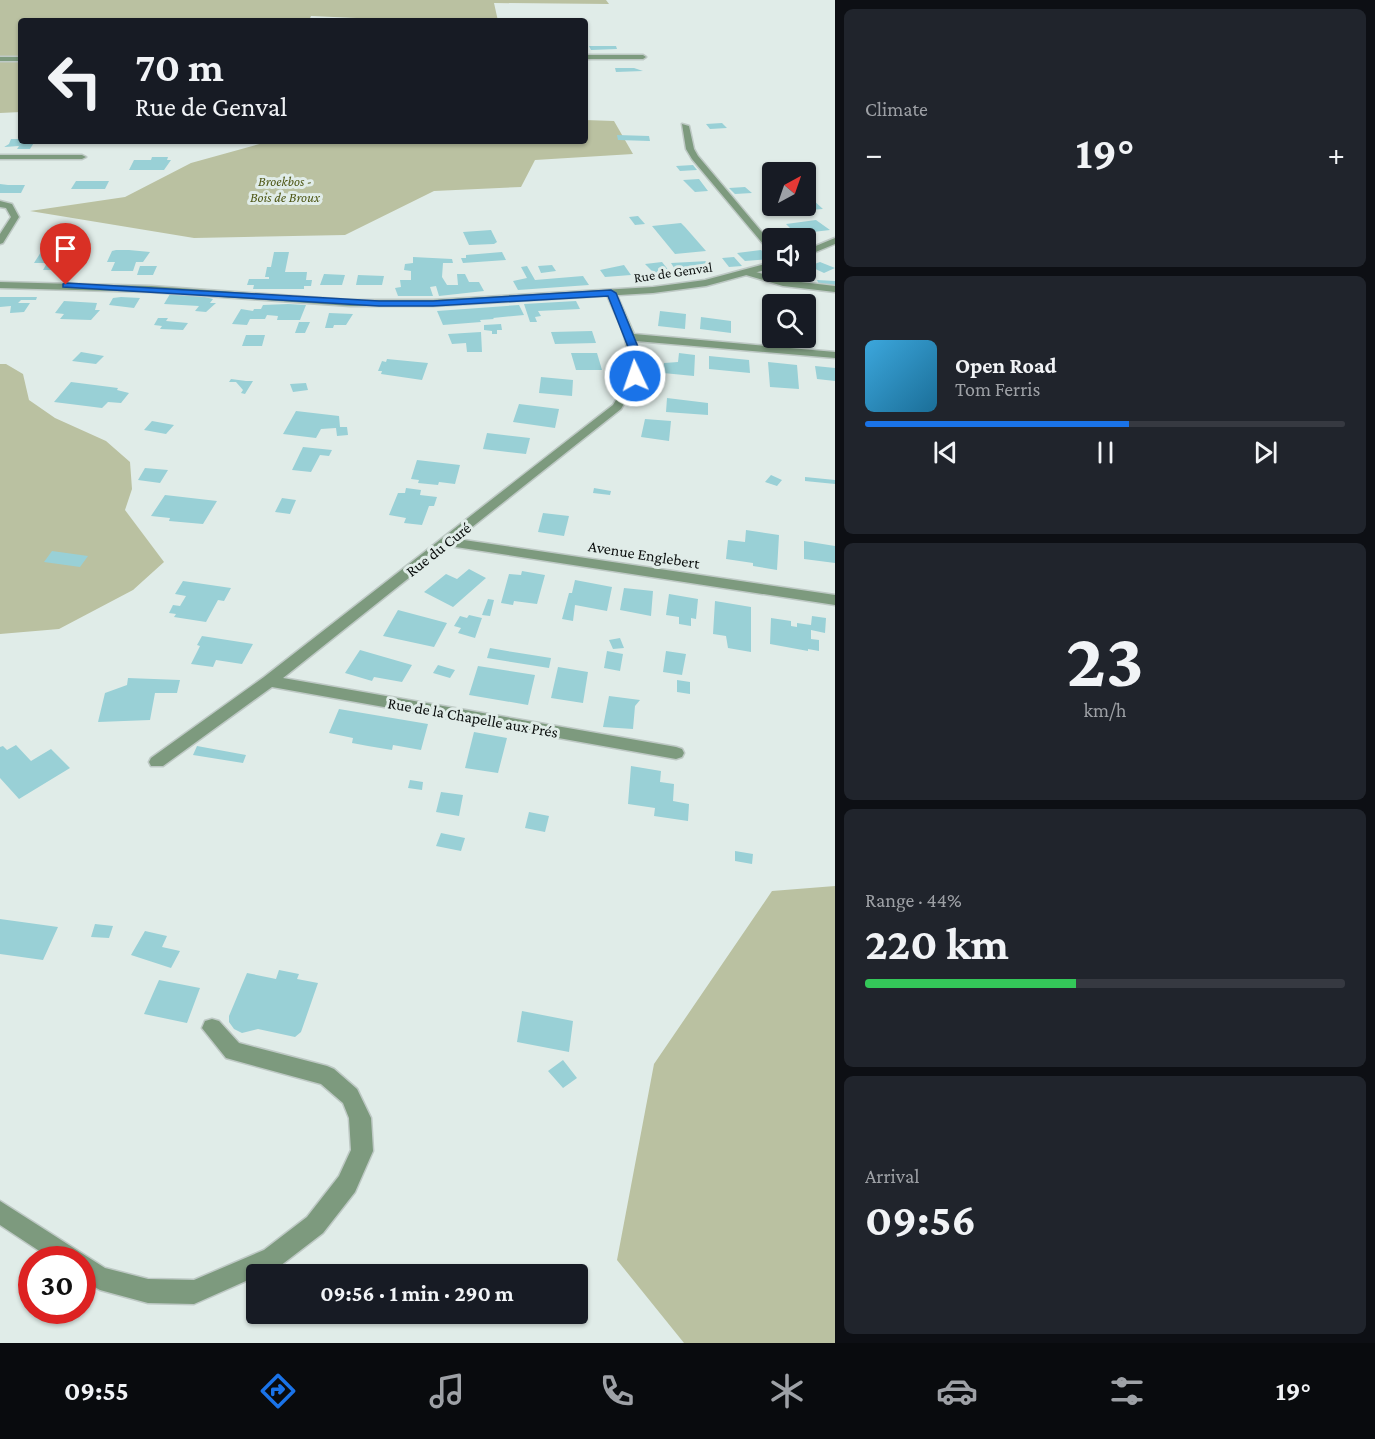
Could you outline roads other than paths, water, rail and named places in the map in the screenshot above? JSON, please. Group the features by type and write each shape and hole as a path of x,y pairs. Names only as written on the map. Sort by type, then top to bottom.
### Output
{"street":[{"path":"588,57 643,57"},
{"path":"0,59 18,59"},
{"path":"685,126 694,157 762,237"},
{"path":"0,157 82,157"},
{"path":"0,204 9,206 15,217 0,241"},
{"path":"816,249 835,240"},
{"name":"Rue de Genval","path":"0,285 84,286 379,304 433,303 611,293 706,283 762,268"},
{"path":"749,273 783,283 835,289"},
{"name":"Rue du Curé","path":"157,762 269,681 617,407 628,392 635,376 635,352 611,293"},
{"path":"629,337 835,355"},
{"name":"Avenue Englebert","path":"447,542 835,600"},
{"name":"Rue de la Chapelle aux Prés","path":"269,681 676,753"},
{"path":"96,1275 148,1291 194,1292 272,1258 315,1225 347,1184 362,1151 360,1118 350,1096 327,1076 233,1051 212,1028"},
{"path":"0,1212 52,1246"}],"park label":[{"name":"Broekbos - Bois de Broux","path":"285,190"}]}
